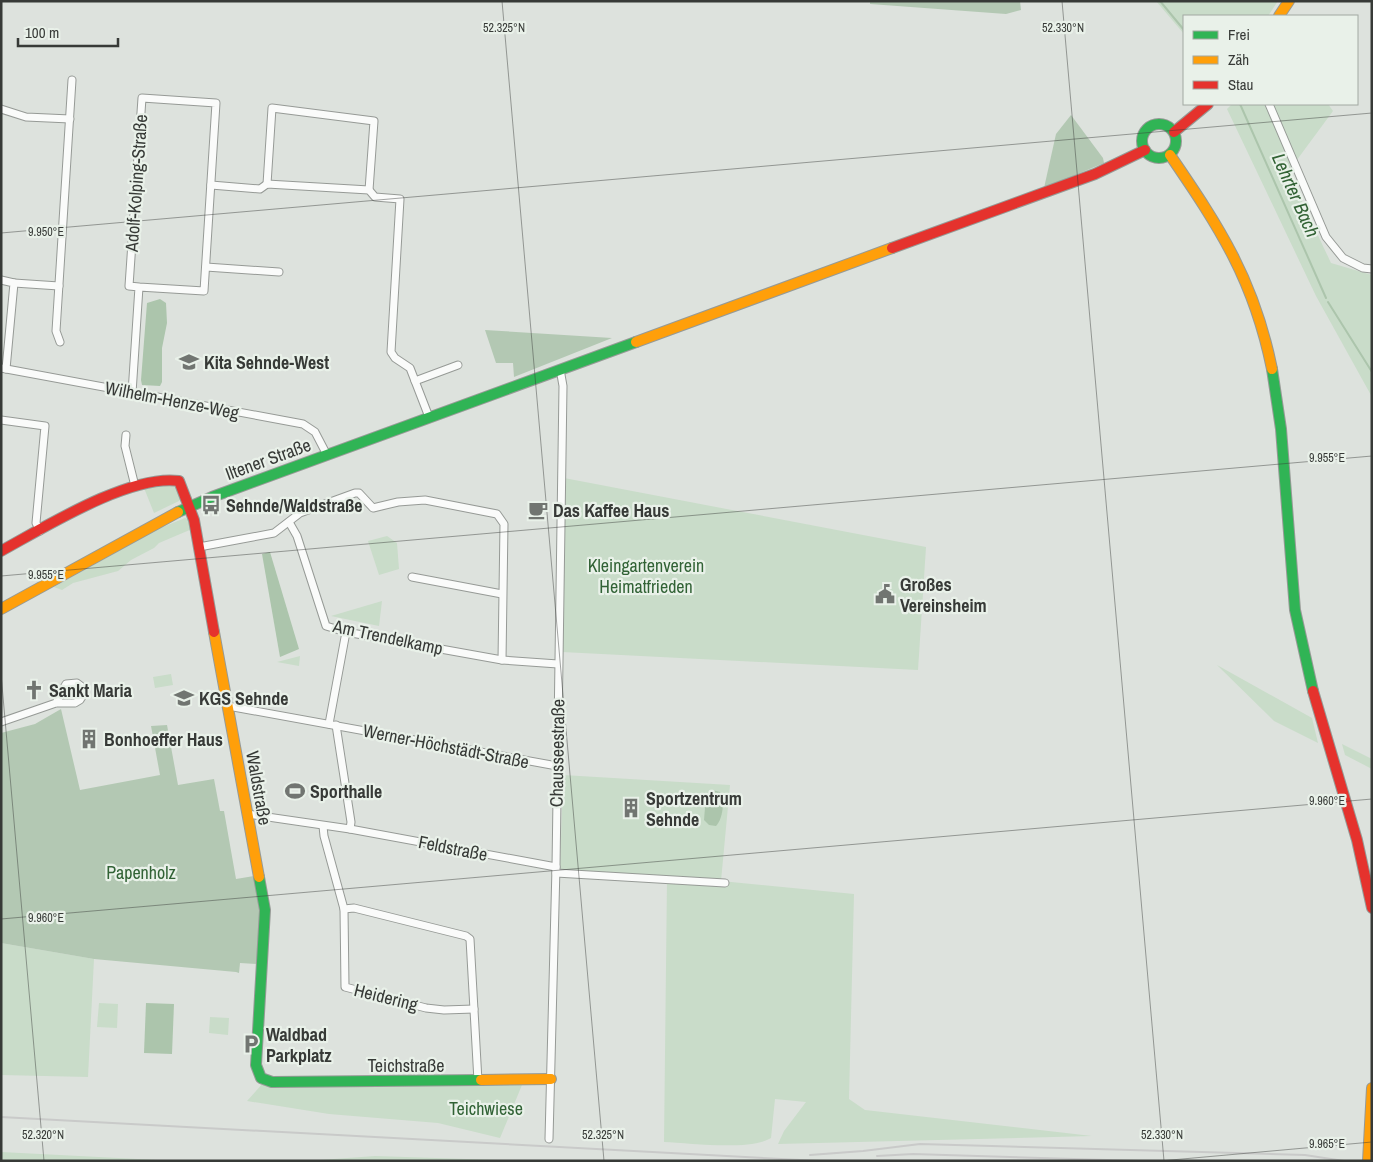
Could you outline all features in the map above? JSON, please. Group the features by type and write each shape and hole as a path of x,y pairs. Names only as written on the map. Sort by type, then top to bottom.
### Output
{"main road":[{"path":"1280,15 1289,1"},
{"path":"1174,132 1207,105"},
{"path":"1166,125 1174,132 1176,142 1170,155 1159,158 1148,154 1145,150 1143,134 1150,126 1166,125"},
{"name":"Iltener Straße","path":"1,609 162,519 189,506 1095,174 1145,150"},
{"path":"1170,155 1198,194 1227,241 1249,288 1262,326 1278,401 1293,592 1300,639 1360,853 1372,908"},
{"name":"Waldstraße","path":"135,486 157,479 173,478 179,481 189,506 199,548 265,910 256,1065 261,1078"},
{"path":"1,551 99,500 135,486"},
{"name":"Teichstraße","path":"261,1078 272,1082 551,1079"},
{"path":"1368,1161 1372,1088"}],"street":[{"path":"60,342 56,331 72,80"},
{"name":"Adolf-Kolping-Straße","path":"142,98 216,103 211,185 204,291 129,286 142,98"},
{"path":"1269,105 1326,237 1343,258 1363,268 1372,269"},
{"path":"267,184 272,108 374,121 369,190 375,197 400,199 391,352 395,358 410,368 429,417"},
{"path":"1,109 26,117 70,119"},
{"path":"211,185 260,189 267,184 369,190"},
{"path":"206,267 279,272"},
{"path":"1,280 59,286"},
{"path":"4,368 14,282"},
{"path":"132,393 139,287"},
{"path":"415,381 458,365"},
{"name":"Wilhelm-Henze-Weg","path":"4,368 303,424 315,432 328,455"},
{"name":"Chausseestraße","path":"549,1138 556,870 556,766 563,386 560,369"},
{"path":"1,420 45,426 36,523 40,530"},
{"path":"126,434 125,446 135,486"},
{"path":"199,548 274,533 300,513 354,493 359,493 373,508 405,501 425,500 497,514 504,524 502,660"},
{"name":"Am Trendelkamp","path":"289,522 297,536 322,619 326,626 346,632 502,660 558,664"},
{"path":"412,577 502,594"},
{"name":"Werner-Höchstädt-Straße","path":"346,632 333,724 352,822 350,829"},
{"path":"1,722 56,703"},
{"name":"Werner-Höchstädt-Straße","path":"228,706 556,766"},
{"name":"Feldstraße","path":"247,814 350,829 556,870 725,883"},
{"name":"Heidering","path":"324,826 324,836 344,909 345,987 426,1008 444,1010 474,1009"},
{"path":"344,909 354,908 466,936 471,944 478,1081"}],"green space":[{"path":"870,1 1020,1 1021,10 1006,14 870,4"},
{"path":"1156,1 1278,1 1269,15 1183,15 1183,33"},
{"path":"1231,105 1329,105 1333,111 1288,172 1331,263 1372,275 1372,397 1316,296 1227,109"},
{"path":"1071,115 1103,158 1104,163 1044,188 1056,134"},
{"path":"485,330 612,338 514,377 513,363 496,363"},
{"name":"Kleingartenverein Heimatfrieden","path":"564,478 926,547 918,670 562,652"},
{"path":"172,481 182,496 179,501 154,513 144,488"},
{"path":"185,518 190,520 192,529 159,543 154,548 131,560 118,571 73,583 62,590 54,587 158,529"},
{"path":"387,536 397,543 399,569 379,575 368,541"},
{"path":"382,601 379,626 331,616"},
{"path":"300,656 299,666 277,662"},
{"path":"1217,665 1312,718 1318,743 1274,721"},
{"path":"171,674 173,685 155,688 153,677"},
{"path":"67,685 77,685 81,692 76,700 62,699"},
{"name":"Papenholz","path":"61,709 80,790 160,775 151,726 167,725 178,785 214,779 220,811 224,811 236,879 254,876 260,914 257,964 240,963 239,973 94,959 1,943 1,733 35,724"},
{"path":"1342,744 1372,759 1372,769 1345,755"},
{"path":"563,775 730,785 721,881 854,894 849,1099 865,1110 1092,1136 778,1144 784,1131 806,1102 775,1099 771,1138 761,1142 735,1145 704,1145 664,1142 667,879 560,869"},
{"path":"1,943 94,959 88,1077 1,1075"},
{"path":"99,1003 118,1004 117,1028 97,1027"},
{"path":"210,1017 229,1018 228,1035 209,1033"},
{"name":"Teichwiese","path":"263,1083 272,1086 522,1085 500,1138 438,1123 329,1114 247,1101"},
{"path":"1,1152 177,1161 1,1161"},
{"path":"375,1156 497,1160 510,1161 307,1161"}],"shaded area":[{"path":"160,299 166,303 167,323 162,348 162,382 160,386 142,385 147,303"},
{"path":"270,552 299,649 280,657 262,554"},
{"path":"712,790 720,792 723,804 722,814 716,826 709,825 704,820 706,795"},
{"path":"146,1003 174,1004 172,1054 144,1053"}],"waterway":[{"name":"Lehrter Bach","path":"1160,1 1183,29"},
{"name":"Lehrter Bach","path":"1240,105 1326,298"},
{"name":"Lehrter Bach","path":"1328,302 1372,372"}],"railway":[{"path":"1,1117 820,1161"},
{"path":"810,1155 920,1144 1305,1155 1344,1161"},
{"path":"877,1156 913,1154 1140,1161"}],"traffic: fast":[{"path":"1159,124 1166,125 1171,129 1175,134 1176,141 1175,148 1171,153 1166,157 1159,158 1152,157 1147,153 1143,148 1142,141 1143,134 1147,129 1152,125 1159,124"},
{"path":"178,512 212,497 636,342"},
{"path":"1272,369 1281,429 1295,610 1313,691"},
{"path":"259,877 265,910 256,1065 261,1078 272,1082 481,1080"}],"traffic: slow":[{"path":"1280,15 1289,1"},
{"path":"1170,155 1220,231 1245,281 1256,308 1272,369"},
{"path":"636,342 892,248"},
{"path":"1,609 178,512"},
{"path":"214,632 259,877"},
{"path":"481,1080 551,1079"},
{"path":"1368,1161 1372,1088"}],"traffic: jam":[{"path":"1174,132 1207,105"},
{"path":"892,248 1095,174 1145,150"},
{"path":"1,551 64,516 113,494 159,481 179,481 194,520 214,632"},
{"path":"1313,691 1357,840 1372,908"}],"place":[{"name":"Kita Sehnde-West","path":"189,362"},
{"name":"Sehnde/Waldstraße","path":"211,505"},
{"name":"Das Kaffee Haus","path":"538,510"},
{"name":"Großes Vereinsheim","path":"885,594"},
{"name":"Sankt Maria","path":"34,690"},
{"name":"KGS Sehnde","path":"184,698"},
{"name":"Bonhoeffer Haus","path":"89,739"},
{"name":"Sporthalle","path":"295,791"},
{"name":"Sportzentrum Sehnde","path":"631,808"},
{"name":"Waldbad Parkplatz","path":"251,1044"}]}
